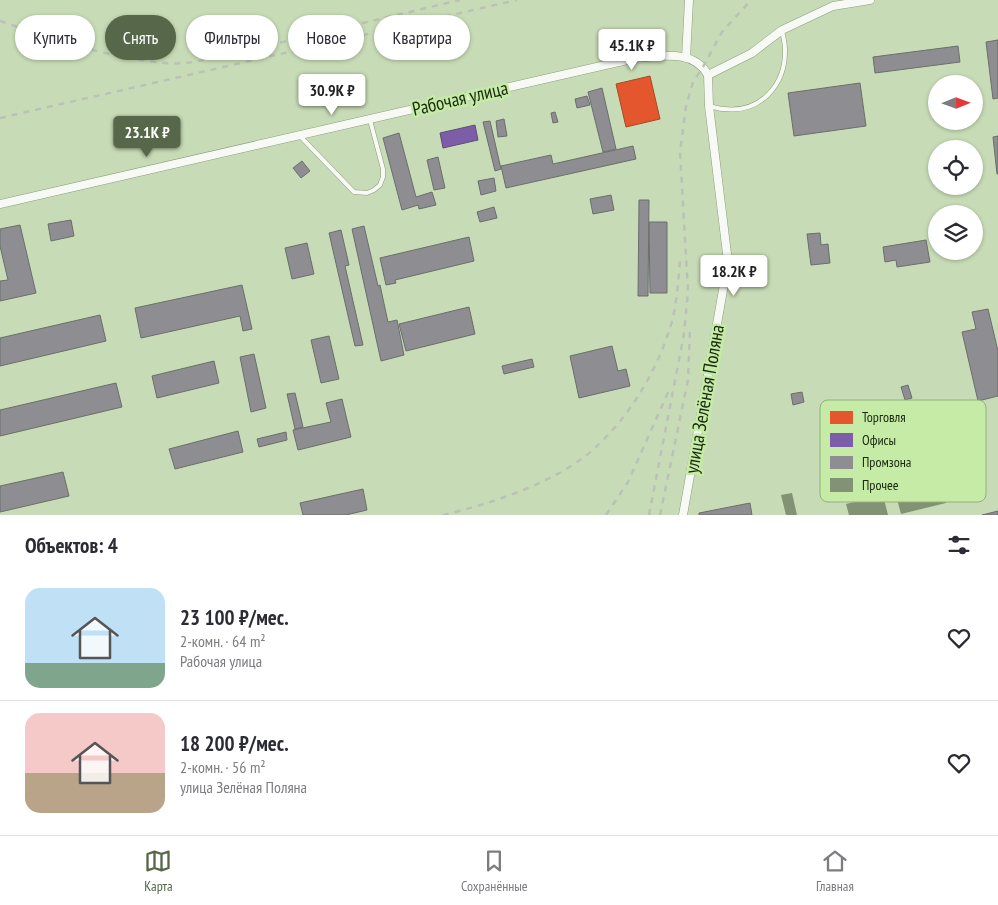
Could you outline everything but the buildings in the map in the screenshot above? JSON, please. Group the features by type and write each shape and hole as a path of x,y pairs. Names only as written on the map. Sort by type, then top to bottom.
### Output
{"street":[{"path":"689,0 686,58 697,62 708,75 752,53 782,30 833,6 870,0"},
{"name":"Рабочая улица","path":"0,204 636,58 665,56 686,58"},
{"name":"улица Зелёная Поляна","path":"683,515 728,262 709,106 708,75"}],"lane":[{"path":"709,106 724,110 741,109 758,102 770,94 781,77 784,64 785,50 782,30"},
{"path":"299,135 348,188 360,194 367,193 380,185 383,177 383,169 370,119"}],"railway":[{"path":"0,21 61,41 123,57 178,63 215,58 460,0"},
{"path":"0,118 517,0"},
{"path":"649,515 684,334 688,291 680,152 686,106 693,82 722,32 751,0"},
{"path":"443,515 503,498 545,480 582,459 609,434 641,392 664,344 674,311 680,260"},
{"path":"660,515 688,380 690,330"},
{"path":"606,515 628,482 670,388"}]}
